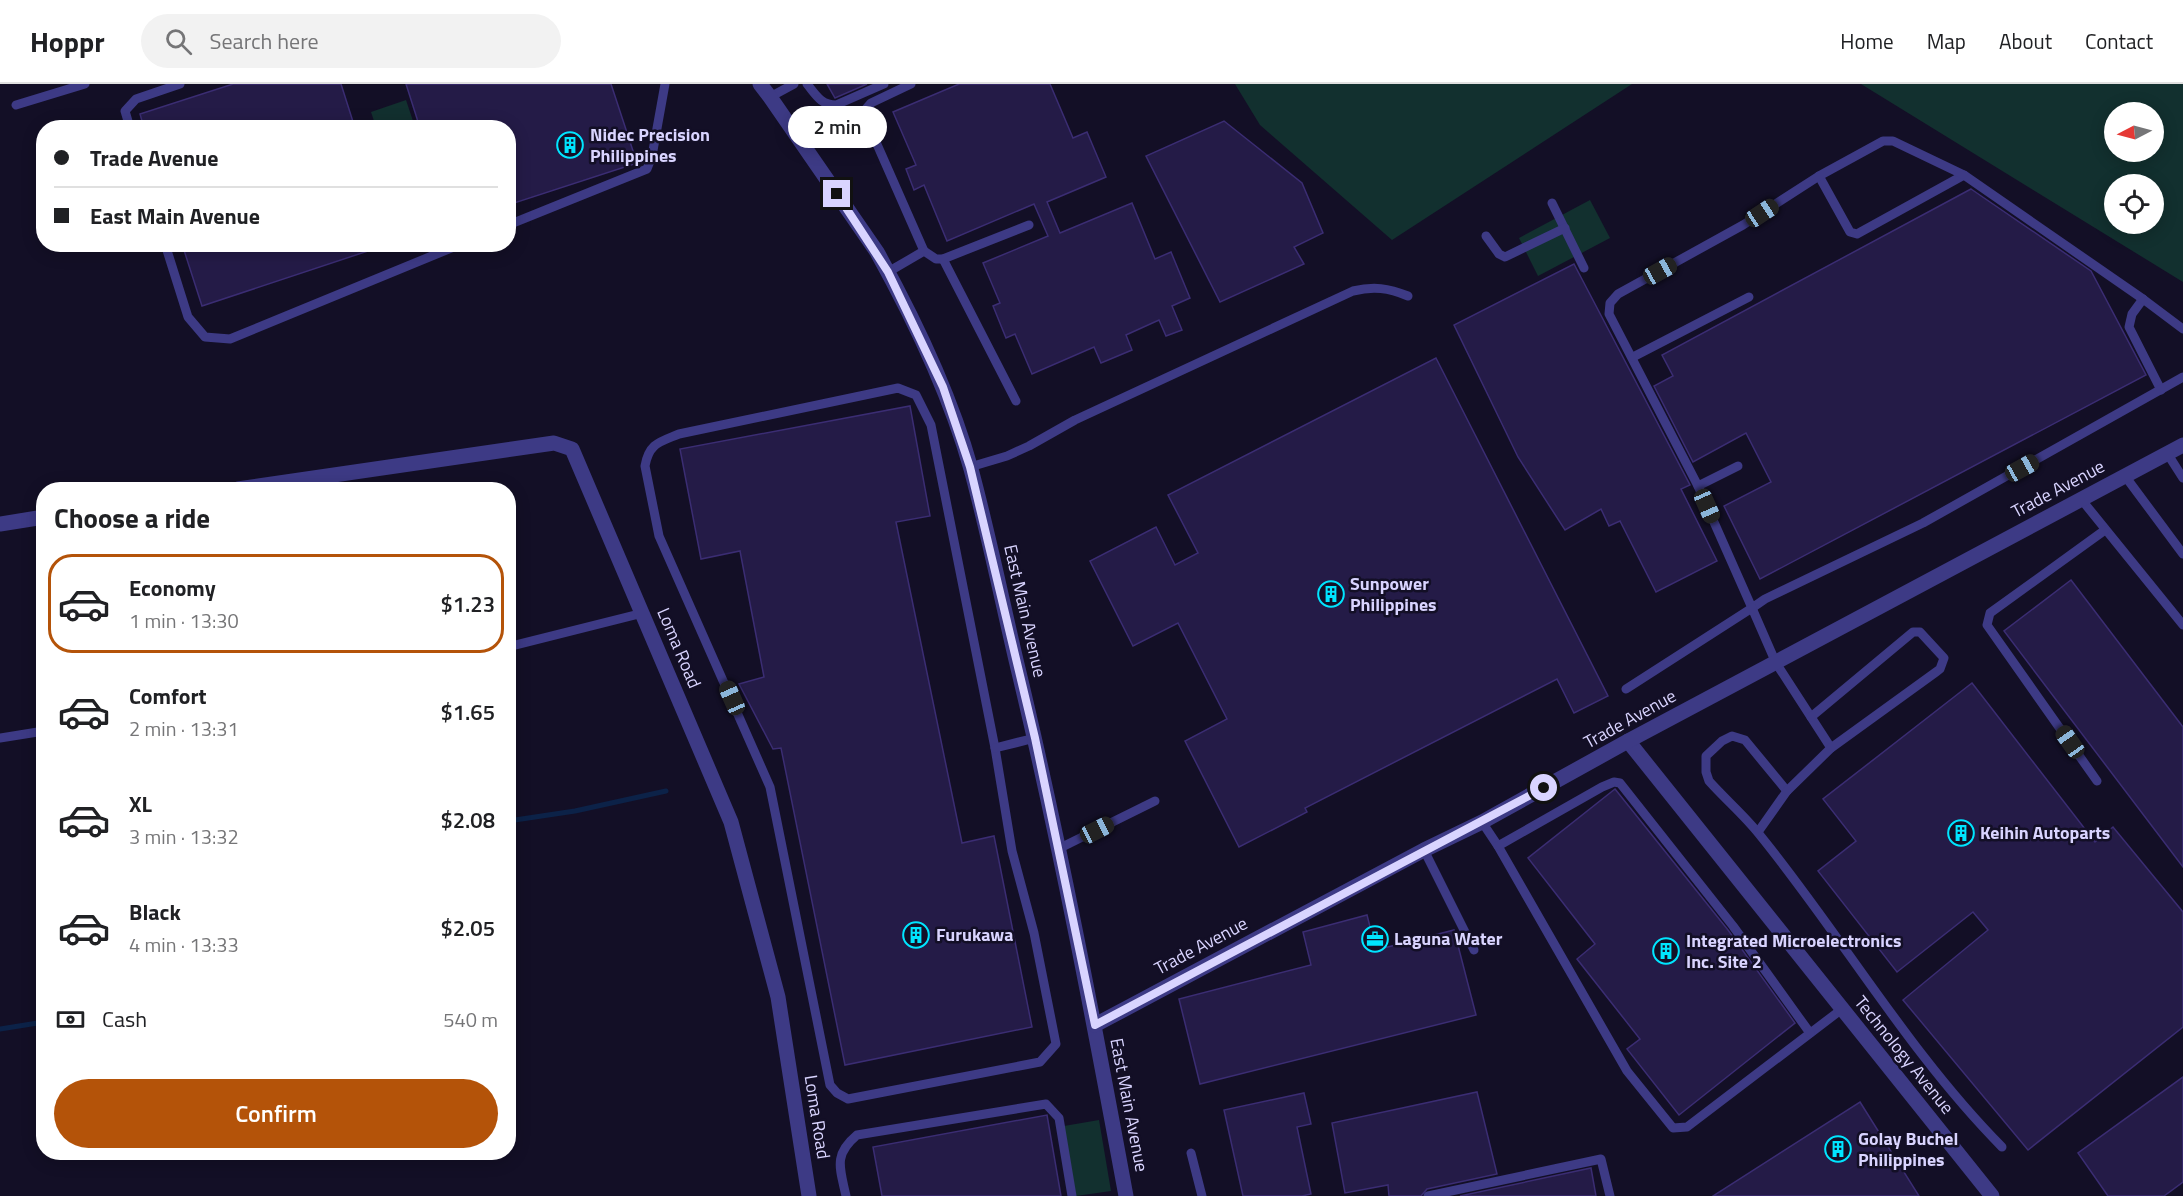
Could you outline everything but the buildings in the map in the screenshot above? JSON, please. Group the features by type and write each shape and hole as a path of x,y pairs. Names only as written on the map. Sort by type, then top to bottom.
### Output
{"street":[{"name":"East Main Avenue","path":"760,84 877,252 888,272 943,387 970,467 1035,738 1095,1025 1126,1196"},
{"name":"Loma Road","path":"286,482 554,443 572,449 731,822 778,997 809,1196"},
{"name":"Trade Avenue","path":"1095,1025 1424,850 1482,822 1628,741 2183,445"},
{"path":"0,524 36,518"},
{"name":"Technology Avenue","path":"1628,741 1992,1196"}],"lane":[{"path":"16,105 85,84"},
{"path":"128,120 125,111 136,99 180,84"},
{"path":"516,222 647,169 652,156 665,84"},
{"path":"770,97 794,84"},
{"path":"807,84 821,101 828,105 836,105 884,84"},
{"path":"911,84 871,103 866,110 865,117 924,251 936,259 943,259 1029,225"},
{"path":"1831,748 1776,663 1698,486 1609,314 1610,303 1618,294 1743,225 1819,176 1883,141 1893,141 1964,175 2183,329"},
{"path":"1819,176 1850,232 1857,234 1964,175"},
{"path":"1552,203 1584,268"},
{"path":"1486,236 1499,254 1505,257 1565,228"},
{"path":"888,272 924,251"},
{"path":"168,252 188,317 205,338 230,339 442,252"},
{"path":"943,259 1016,401"},
{"path":"970,467 1007,456 1029,446 1075,420 1353,291 1370,287 1388,288 1408,296"},
{"path":"1633,357 1749,297"},
{"path":"2143,299 2132,314 2129,327 2161,390"},
{"path":"1626,689 1765,599 1923,523 2183,377"},
{"path":"898,388 916,395 931,425 995,748 1012,851 1034,933 1056,1044 1040,1062 848,1099 837,1093 830,1085 770,787 659,536 645,466 647,454 654,444 679,434 898,388"},
{"path":"2167,453 2183,478"},
{"path":"1698,486 1738,466"},
{"path":"2125,476 2183,554"},
{"path":"2081,499 2183,625"},
{"path":"2097,781 1987,625 1990,614 2105,530"},
{"path":"516,645 643,614"},
{"path":"1758,832 1787,791 1831,748 1940,669 1944,658 1920,632 1913,632 1810,717"},
{"path":"0,738 36,732"},
{"path":"1787,791 1745,740 1732,736 1722,741 1706,756 1706,772 1709,781 1758,832 1900,1025 1974,1119 2002,1147"},
{"path":"995,748 1035,738"},
{"path":"1498,846 1602,787 1614,782 1620,783 1733,926 1810,1033"},
{"path":"1058,849 1155,801"},
{"path":"1482,822 1627,1071 1673,1128 1687,1127 1842,1009"},
{"path":"1424,850 1474,950"},
{"path":"846,1196 839,1163 844,1146 857,1135 1046,1104 1059,1118 1072,1196"},
{"path":"1191,1152 1202,1196"},
{"path":"1428,1196 1601,1159 1610,1196"}],"green space":[{"path":"1235,84 1632,84 1392,240 1260,125"},
{"path":"1861,84 2183,84 2183,282 2105,234 2164,234 2164,174 2104,174 2104,233"},
{"path":"406,100 413,120 374,120 371,112"},
{"path":"1590,200 1610,238 1538,276 1519,238"},
{"path":"1099,1120 1111,1191 1076,1196 1064,1126"}],"waterway":[{"path":"516,820 575,811 666,791"},
{"path":"0,1029 36,1023"}],"place":[{"name":"Nidec Precision Philippines","path":"570,145"},
{"name":"Sunpower Philippines","path":"1331,594"},
{"name":"Keihin Autoparts","path":"1961,833"},
{"name":"Furukawa","path":"916,935"},
{"name":"Laguna Water","path":"1375,939"},
{"name":"Integrated Microelectronics Inc. Site 2","path":"1666,951"},
{"name":"Golay Buchel Philippines","path":"1838,1149"}],"route":[{"path":"837,194 888,272 943,387 970,467 1035,738 1095,1025 1544,788"}]}
